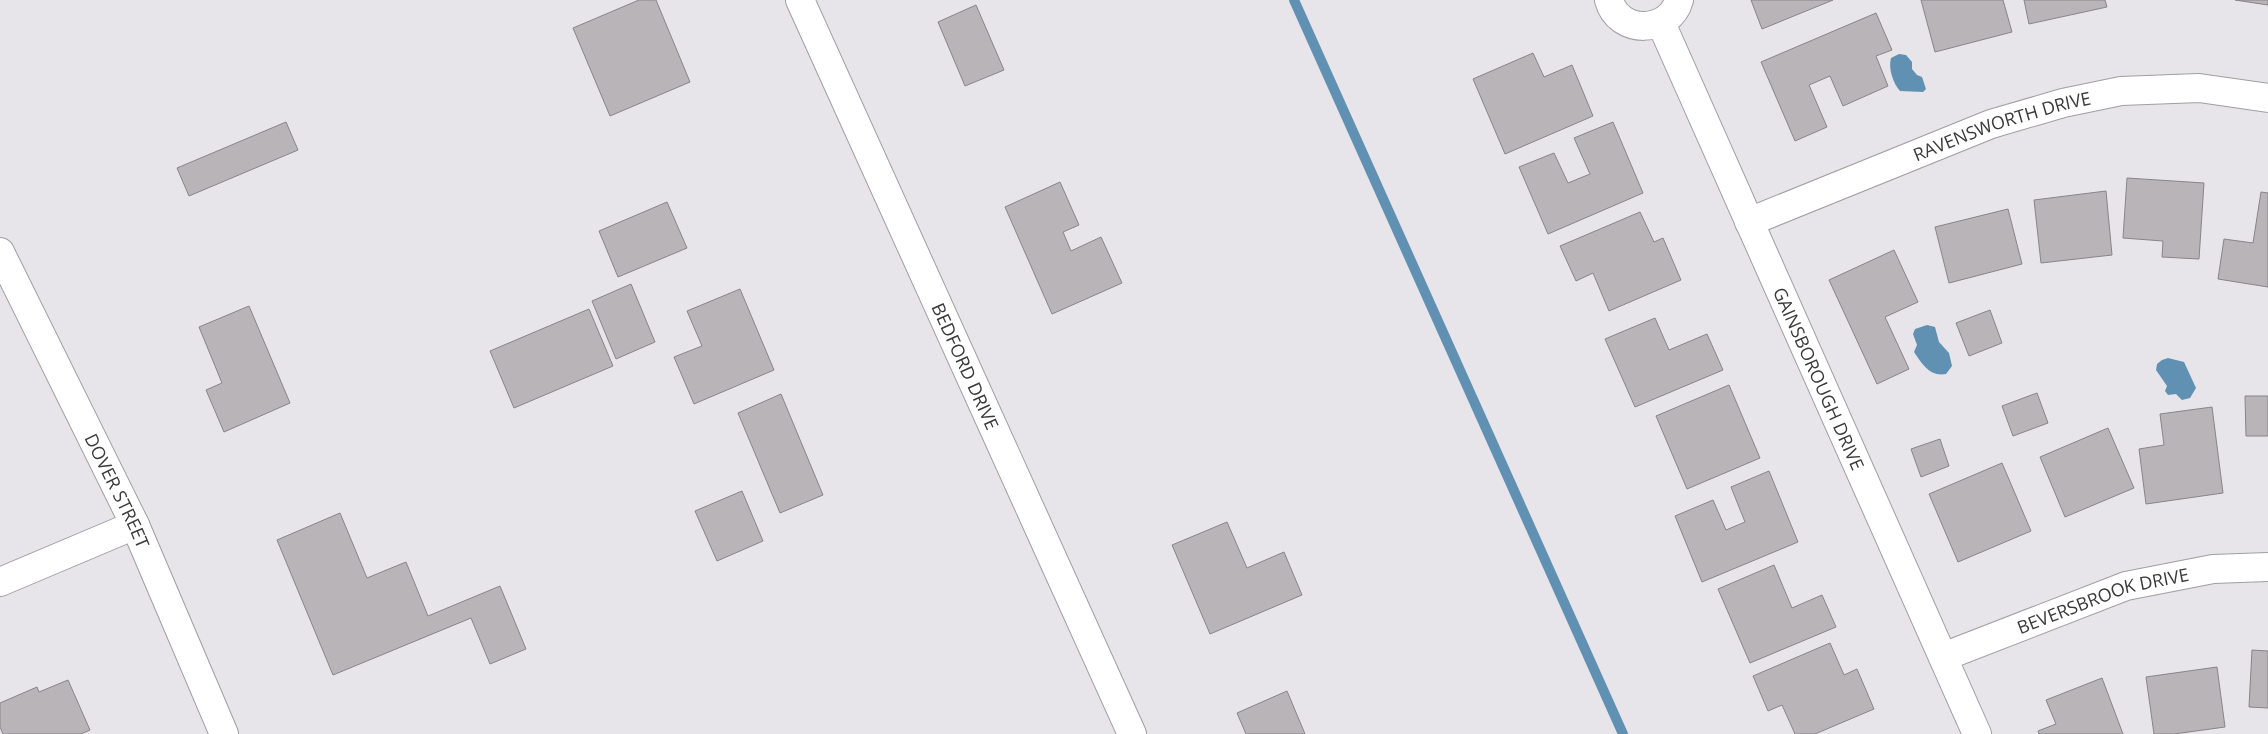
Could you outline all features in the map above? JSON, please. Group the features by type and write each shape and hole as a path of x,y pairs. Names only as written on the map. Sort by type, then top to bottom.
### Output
{"street":[{"name":"BEDFORD DRIVE","path":"800,0 1132,734"},
{"path":"1609,0 1617,15 1626,22 1637,26 1649,26 1660,23 1671,15 1679,0"},
{"name":"GAINSBOROUGH DRIVE","path":"1660,23 1977,734"},
{"name":"RAVENSWORTH DRIVE","path":"1749,222 1991,124 2063,103 2121,91 2199,88 2268,98"},
{"name":"DOVER STREET","path":"0,252 135,525 224,734"},
{"path":"0,582 135,525"},
{"name":"BEVERSBROOK DRIVE","path":"1942,657 2126,586 2213,568 2268,567"}],"water":[{"path":"1899,54 1906,55 1912,62 1912,69 1917,75 1922,77 1926,89 1923,92 1900,91 1897,88 1893,80 1890,62 1891,58"},
{"path":"1927,325 1935,327 1939,342 1949,353 1952,366 1946,374 1931,372 1923,365 1914,352 1917,345 1913,334 1915,329"},
{"path":"2168,358 2184,362 2196,388 2190,398 2182,400 2176,394 2168,395 2165,391 2167,386 2156,370 2157,364"}],"building":[{"path":"639,0 656,0 690,82 610,116 573,28"},
{"path":"1751,0 1833,0 1762,29"},
{"path":"1921,0 2003,0 2012,32 1935,52"},
{"path":"2024,0 2105,0 2107,7 2029,24"},
{"path":"2235,0 2268,0 2268,5"},
{"path":"976,5 1004,70 965,86 938,22"},
{"path":"1876,13 1892,50 1876,56 1888,86 1843,106 1830,76 1809,85 1827,127 1795,141 1761,62"},
{"path":"1533,53 1544,77 1572,65 1593,116 1505,154 1473,79"},
{"path":"286,122 298,150 189,196 177,168"},
{"path":"1613,122 1643,193 1548,234 1519,167 1554,153 1568,183 1590,174 1574,138"},
{"path":"2127,178 2204,183 2199,259 2162,257 2163,241 2123,238"},
{"path":"1060,182 1079,225 1063,232 1071,251 1101,237 1122,283 1052,314 1005,207"},
{"path":"2106,191 2112,255 2041,263 2034,200"},
{"path":"2261,192 2268,193 2268,287 2218,279 2224,239 2253,243"},
{"path":"667,202 687,248 618,277 599,231"},
{"path":"2008,209 2022,264 1949,283 1935,227"},
{"path":"1640,212 1654,242 1663,238 1681,280 1609,311 1593,273 1576,281 1560,246"},
{"path":"1894,250 1918,302 1885,317 1909,369 1877,384 1829,280"},
{"path":"631,284 655,342 616,359 592,301"},
{"path":"740,289 774,370 694,404 674,357 702,346 687,311"},
{"path":"249,306 290,403 224,432 206,390 222,383 199,327"},
{"path":"589,309 613,366 514,408 490,351"},
{"path":"1990,310 2002,343 1969,356 1956,323"},
{"path":"1655,318 1669,350 1707,334 1723,370 1635,407 1605,339"},
{"path":"1729,385 1760,458 1687,489 1656,416"},
{"path":"2037,393 2048,423 2013,436 2002,406"},
{"path":"781,394 823,495 780,513 738,413"},
{"path":"2245,396 2268,396 2268,436 2246,436"},
{"path":"2212,407 2223,493 2146,504 2139,449 2164,445 2160,414"},
{"path":"2108,428 2134,488 2065,517 2040,457"},
{"path":"1940,439 1949,466 1921,477 1911,449"},
{"path":"2002,463 2031,531 1958,562 1929,494"},
{"path":"1769,471 1798,542 1702,582 1675,516 1713,500 1726,530 1745,522 1731,487"},
{"path":"742,491 763,541 717,561 695,511"},
{"path":"340,513 367,578 406,562 428,616 500,586 526,649 490,664 471,618 333,675 277,540"},
{"path":"1227,522 1247,568 1284,552 1302,595 1210,634 1172,545"},
{"path":"1774,565 1792,608 1822,595 1836,627 1750,663 1718,589"},
{"path":"1830,643 1844,675 1857,669 1874,709 1815,734 1795,734 1782,705 1768,711 1753,676"},
{"path":"2252,650 2268,651 2268,708 2249,707"},
{"path":"2217,667 2225,727 2174,734 2154,734 2146,677"},
{"path":"2102,678 2123,734 2039,734 2038,731 2056,724 2046,700"},
{"path":"68,680 90,730 81,734 3,734 0,727 0,703 37,687 39,692"},
{"path":"1287,691 1305,734 1246,734 1237,713"}],"waterway":[{"path":"1294,0 1623,734"}]}
